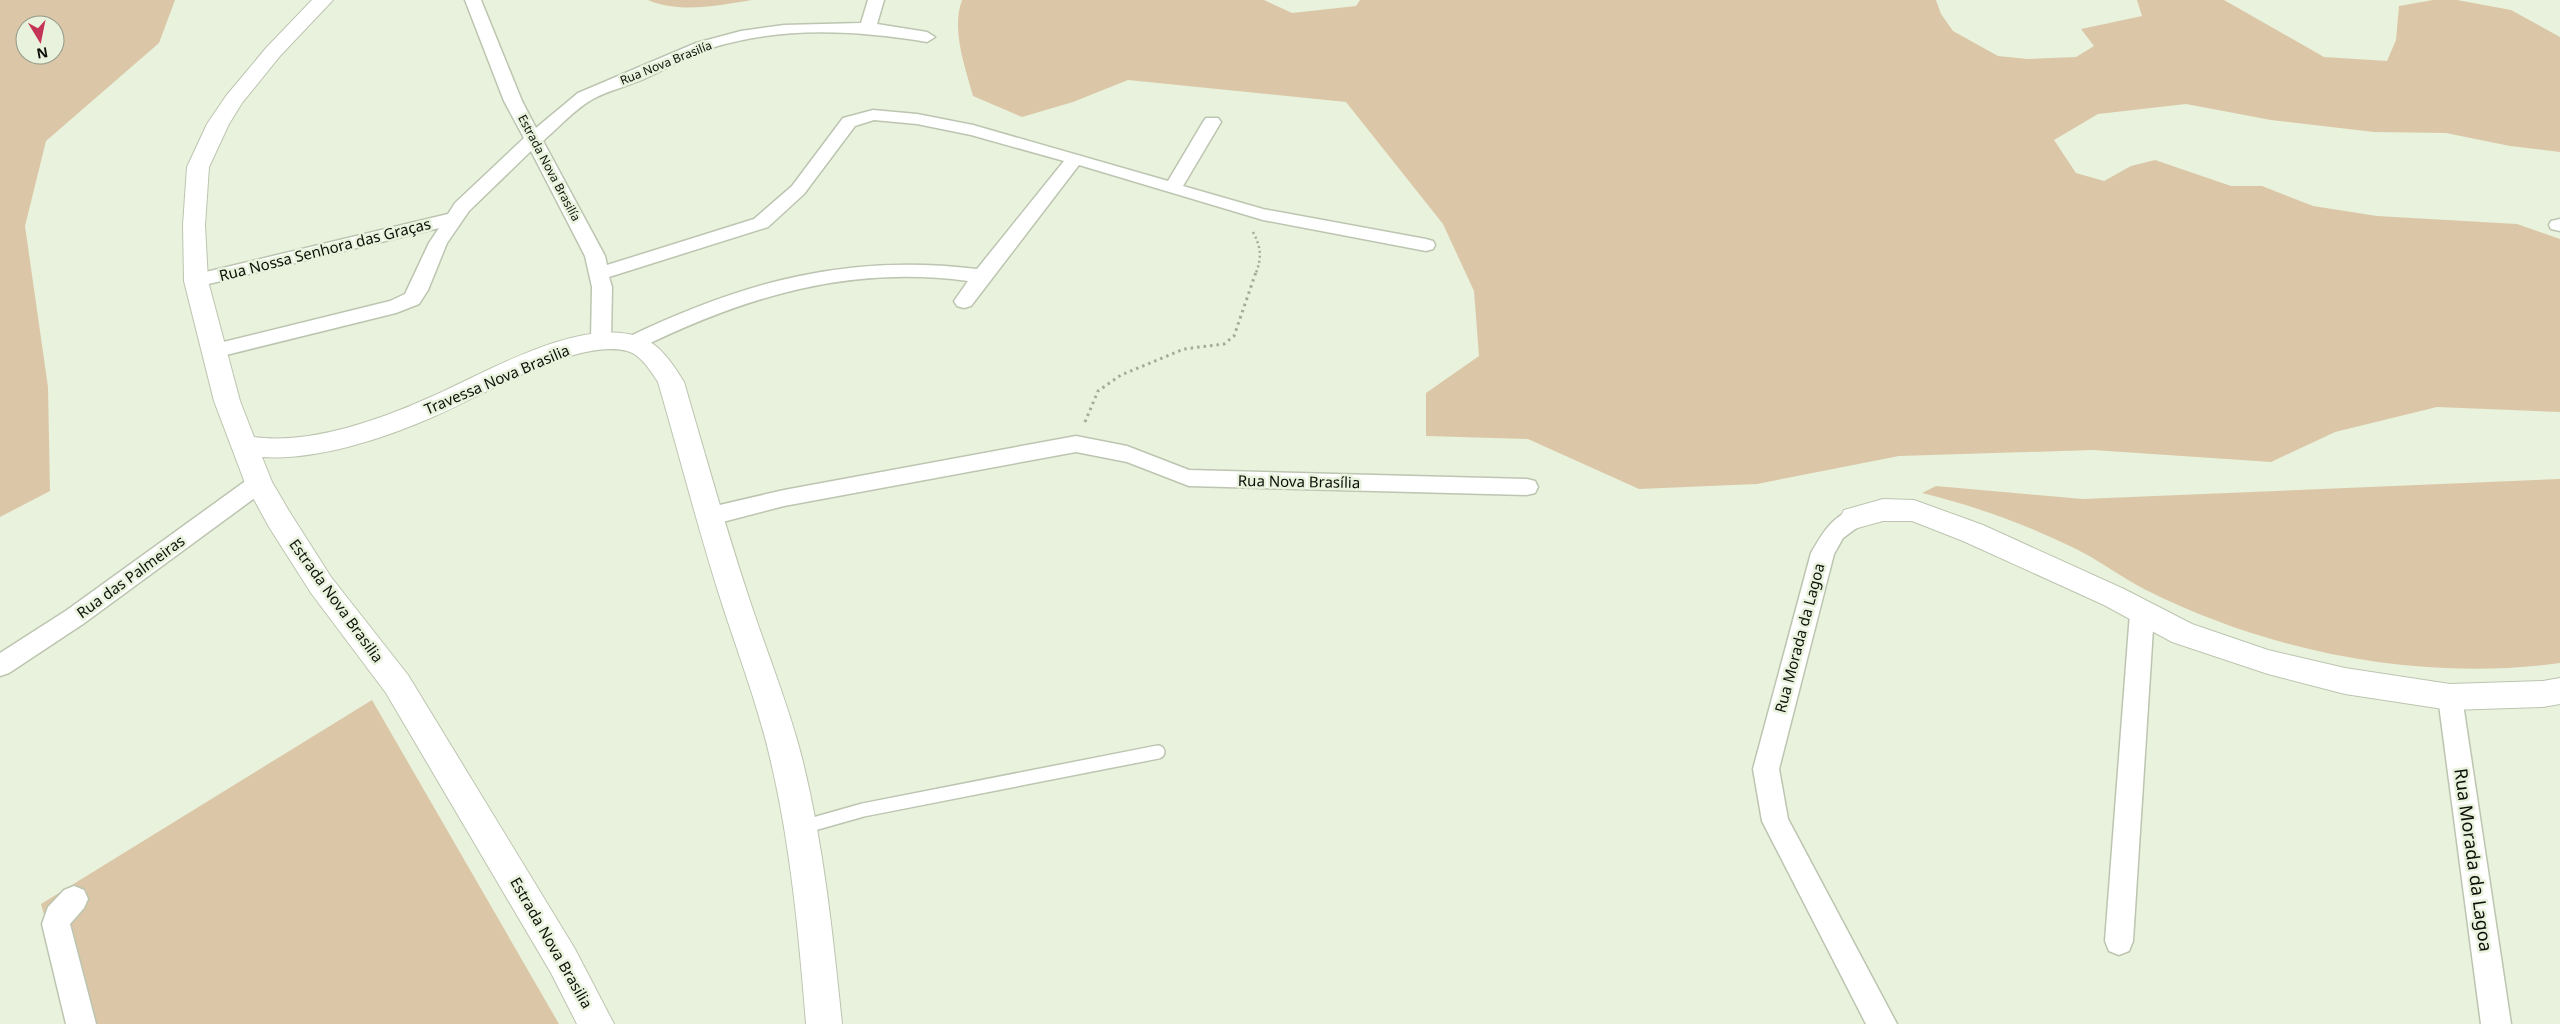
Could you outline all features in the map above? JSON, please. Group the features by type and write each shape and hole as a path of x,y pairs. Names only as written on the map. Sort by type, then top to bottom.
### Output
{"street":[{"name":"Estrada Nova Brasilia","path":"323,0 250,78 218,124 204,152 195,185 196,281 227,401 259,483 278,520 321,585 397,684 563,961 594,1023"},
{"name":"Estrada Nova Brasilía","path":"472,0 503,79 585,236 600,273 601,340"},
{"path":"868,28 876,0"},
{"name":"Rua Nova Brasilía","path":"214,351 407,302 418,290 438,243 454,218 510,159 595,90 629,79 669,59 701,47 722,40 768,32 868,28 927,37"},
{"path":"600,273 761,224 778,212 793,197 849,122 861,115 906,118 998,135 1241,210 1426,246"},
{"path":"1172,189 1212,122"},
{"path":"964,301 1074,160"},
{"name":"Rua Nossa Senhora das Graças","path":"196,281 454,218"},
{"path":"824,1024 816,934 801,827 768,694 737,606 671,382 662,367 633,344 672,323 719,304 861,269 950,270 982,276"},
{"name":"Travessa Nova Brasilia","path":"244,444 255,448 289,447 342,437 382,426 464,394 544,357 601,340 633,344"},
{"name":"Rua Nova Brasília","path":"712,516 784,498 1076,444 1109,449 1136,456 1174,474 1189,478 1527,487"},
{"name":"Rua das Palmeiras","path":"0,666 75,617 259,483"},
{"name":"Rua Morada da Lagoa","path":"1882,1024 1775,820 1766,768 1823,553 1834,532 1854,518 1883,510 1914,511 1973,533 2114,597 2182,633 2268,662 2345,681 2450,697 2544,694 2560,691"},
{"path":"2119,941 2142,613"},
{"name":"Rua Morada da Lagoa","path":"2450,697 2496,1024"},
{"path":"74,899 58,916 56,924 81,1024"}],"lane":[{"path":"801,827 863,810 1158,752"}],"path":[{"path":"1076,444 1098,391 1121,375 1184,349 1224,344 1234,336 1261,259 1259,244 1241,210"}],"shaded area":[{"path":"0,0 175,0 159,43 46,141 25,226 48,387 50,491 0,517"},
{"path":"648,0 752,0 713,6 673,7"},
{"path":"962,0 1264,0 1292,13 1356,6 1360,0 1936,0 1941,14 1953,31 1998,56 2028,59 2076,57 2094,46 2081,29 2142,16 2137,0 2224,0 2324,57 2387,61 2396,40 2399,6 2433,0 2457,0 2511,10 2560,37 2560,152 2510,146 2446,133 2374,132 2271,120 2186,104 2098,114 2054,140 2076,173 2104,181 2131,166 2155,160 2231,186 2262,186 2313,206 2377,216 2517,224 2560,239 2560,412 2437,407 2335,432 2271,462 2093,450 1899,456 1757,484 1639,489 1528,439 1426,436 1426,393 1479,356 1474,291 1443,224 1346,102 1128,80 1073,102 1022,117 973,96 960,48 958,23"},
{"path":"2560,479 2560,663 2507,668 2401,665 2348,657 2296,646 2244,631 2194,612 2146,590 2056,539 2018,523 1922,493 1936,486 2083,499"},
{"path":"372,700 559,1024 75,1024 41,904"}]}
